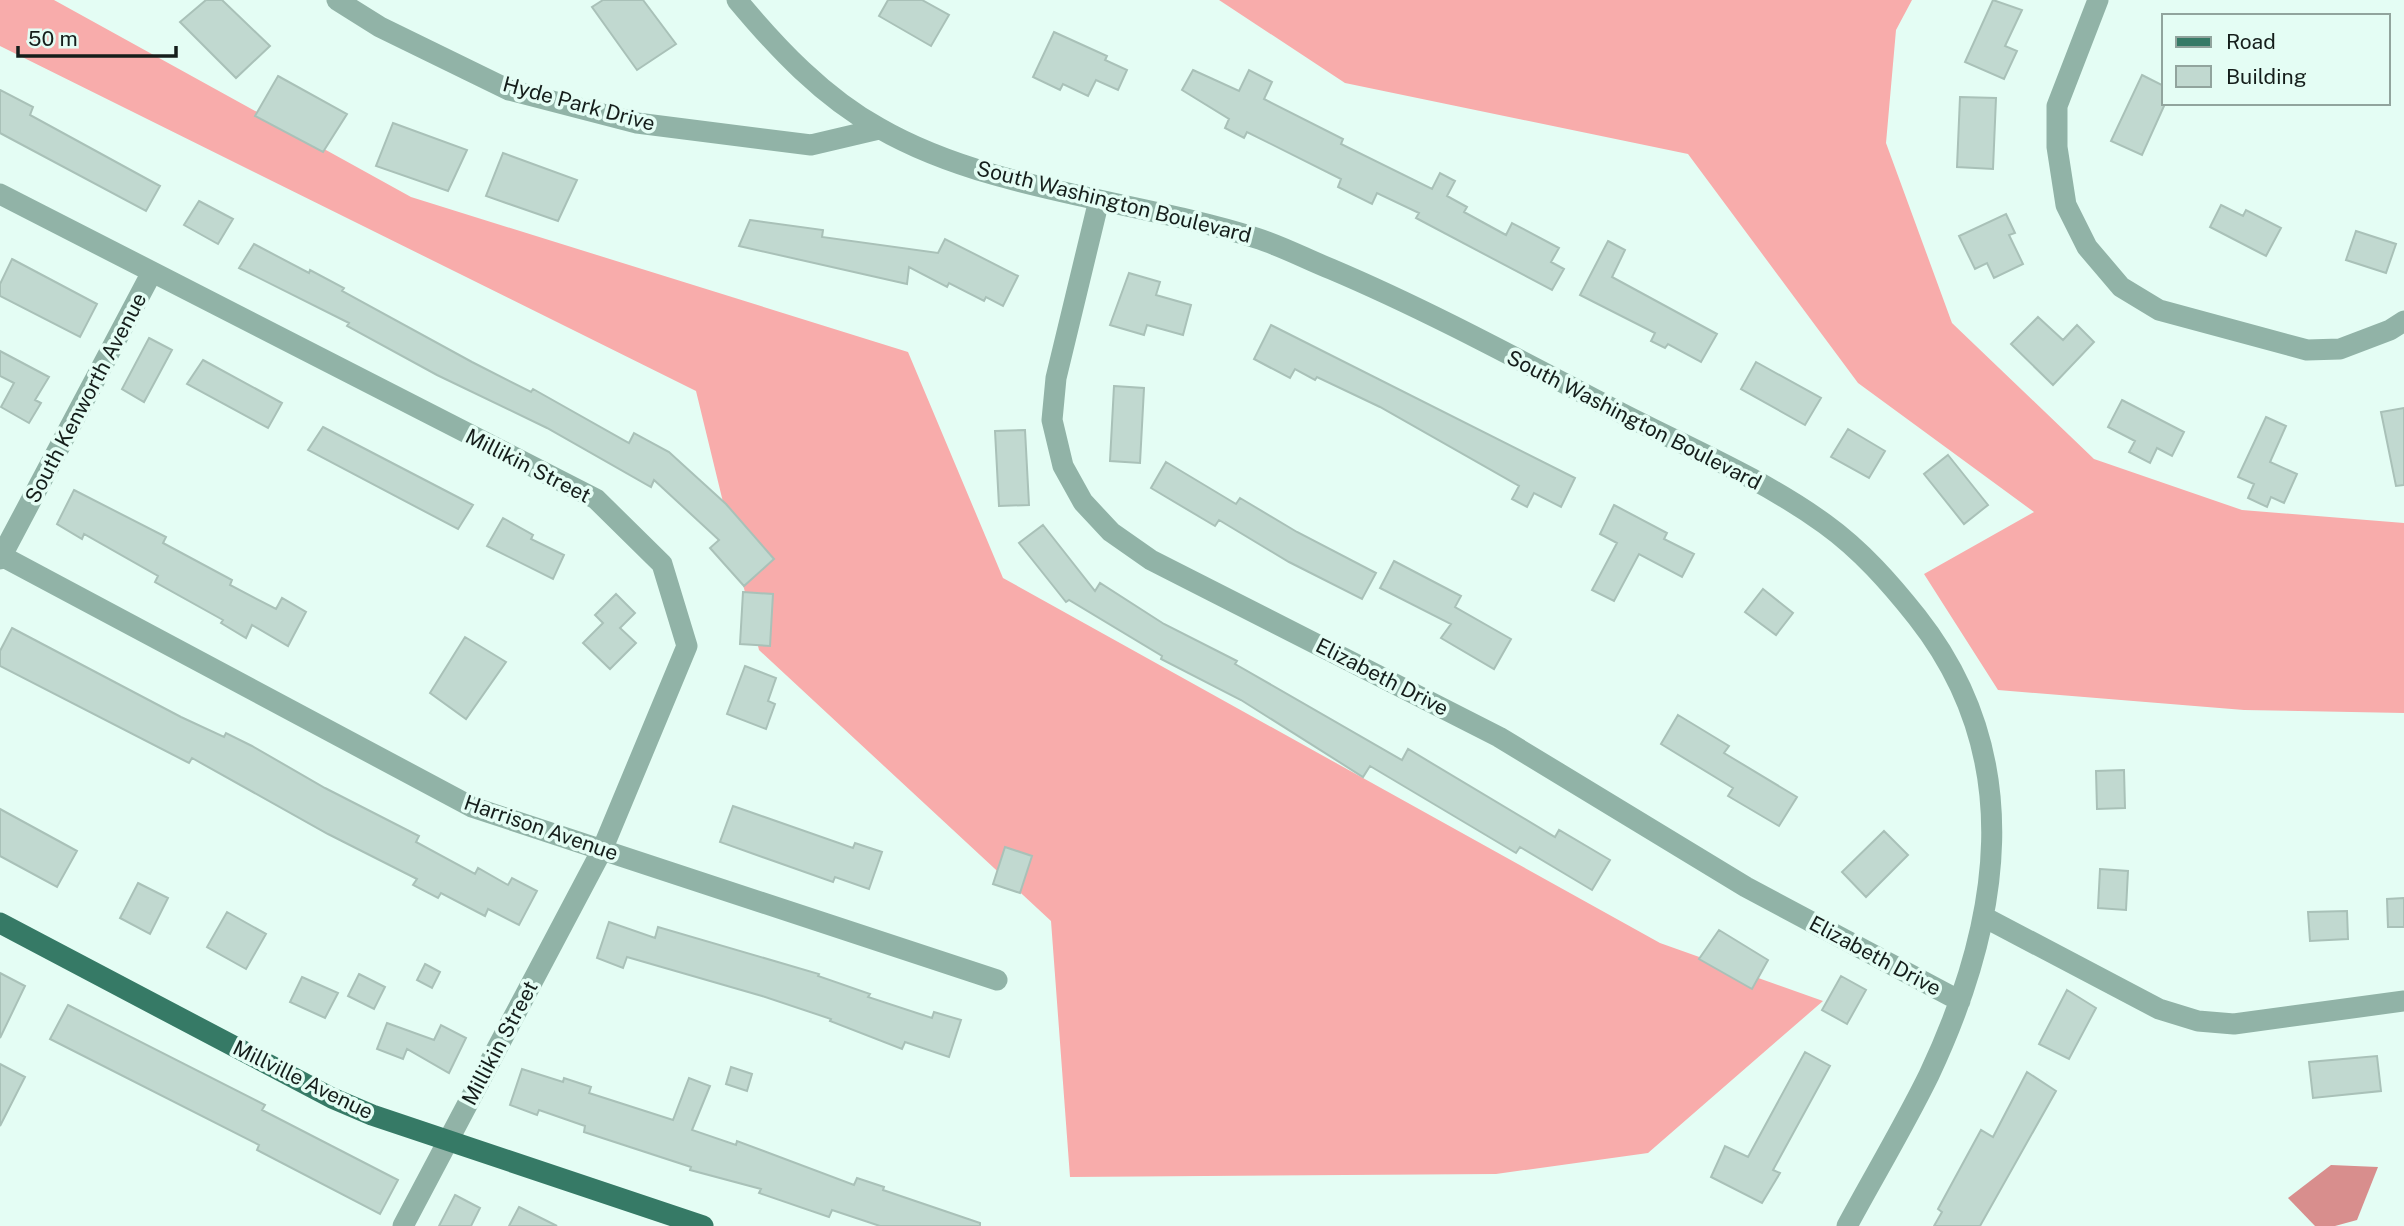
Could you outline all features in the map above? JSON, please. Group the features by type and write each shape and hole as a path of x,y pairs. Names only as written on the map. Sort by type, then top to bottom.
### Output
{"main road":[{"name":"Millville Avenue","path":"0,923 332,1098 372,1115 703,1226"}],"street":[{"name":"Hyde Park Drive","path":"337,0 380,27 509,90 637,124 811,145 879,129"},
{"name":"South Washington Boulevard","path":"737,0 788,58 835,98 879,129 957,163 1261,239 1398,298 1755,482 1826,525 1884,576 1941,647 1976,717 1992,791 1984,917 1960,1001 1928,1076 1847,1226"},
{"path":"2098,0 2057,106 2057,147 2066,205 2087,247 2121,286 2159,310 2307,350 2340,349 2390,330 2404,321"},
{"name":"Millikin Street","path":"0,194 151,274 596,499 662,564 687,646 602,850 403,1226"},
{"name":"Elizabeth Drive","path":"1099,200 1056,378 1052,420 1063,466 1083,502 1111,532 1151,560 1499,737 1746,887 1960,1001"},
{"name":"South Kenworth Avenue","path":"1,557 151,274"},
{"name":"Harrison Avenue","path":"1,557 472,807 997,980"},
{"path":"1984,917 2159,1009 2197,1021 2234,1024 2404,1001"}],"shaded area":[{"path":"0,0 54,0 411,197 908,352 1003,578 1660,943 1823,1001 1648,1153 1496,1174 1070,1177 1051,921 759,650 696,391 0,46"},
{"path":"1219,0 1912,0 1896,30 1886,143 1952,323 2094,459 2242,510 2404,523 2404,713 2244,710 1998,690 1924,574 2034,512 1858,383 1688,154 1345,83"},
{"path":"2331,1165 2378,1167 2357,1220 2335,1226 2315,1226 2288,1198"}],"building":[{"path":"206,0 222,0 270,46 236,78 180,22"},
{"path":"603,0 643,0 676,44 637,70 592,7"},
{"path":"888,0 922,0 949,15 931,46 879,16"},
{"path":"1993,0 2022,10 2005,46 2017,51 2004,79 1965,62"},
{"path":"1054,32 1107,56 1105,60 1127,70 1118,90 1096,80 1088,96 1063,84 1060,90 1033,77"},
{"path":"1193,70 1239,91 1249,70 1272,82 1264,99 1343,139 1341,144 1432,189 1440,173 1455,181 1447,196 1467,207 1464,212 1506,235 1512,223 1559,248 1551,262 1564,269 1552,290 1416,218 1419,213 1377,193 1372,204 1338,187 1341,179 1247,132 1244,138 1225,128 1229,119 1182,90"},
{"path":"2142,75 2162,85 2164,106 2142,155 2111,141"},
{"path":"278,76 347,114 323,152 255,116"},
{"path":"0,90 33,107 30,115 160,186 146,211 0,133"},
{"path":"1960,97 1996,98 1993,169 1957,167"},
{"path":"393,123 467,150 448,191 376,166"},
{"path":"503,153 577,180 558,221 486,196"},
{"path":"199,201 233,219 218,244 184,225"},
{"path":"2221,205 2243,216 2246,210 2281,228 2266,256 2210,227"},
{"path":"2006,214 2015,233 2009,235 2023,264 1994,278 1987,263 1975,269 1959,236"},
{"path":"750,220 823,230 822,237 938,253 945,239 1018,276 1003,306 986,297 984,301 949,283 947,287 909,267 907,284 739,246"},
{"path":"2356,231 2396,244 2386,273 2346,260"},
{"path":"1608,241 1625,250 1612,277 1717,334 1701,362 1668,344 1665,348 1651,341 1655,333 1580,295"},
{"path":"254,244 344,288 342,291 472,362 531,392 533,389 629,443 634,433 669,452 726,504 774,559 744,586 710,548 719,540 654,480 651,487 547,428 437,375 347,326 349,323 239,268"},
{"path":"12,259 97,304 80,337 0,296 0,284"},
{"path":"1129,273 1160,282 1156,295 1191,305 1183,335 1147,325 1144,335 1110,325"},
{"path":"2038,317 2063,340 2077,325 2094,342 2053,385 2011,344"},
{"path":"1271,325 1575,478 1561,507 1534,493 1527,507 1512,499 1519,486 1380,407 1317,377 1315,380 1295,369 1290,378 1254,359"},
{"path":"149,338 172,350 144,402 122,389"},
{"path":"0,351 49,377 35,400 41,403 29,423 1,407 14,383 0,376"},
{"path":"203,360 282,403 268,428 187,384"},
{"path":"1756,362 1821,398 1805,425 1741,389"},
{"path":"1114,386 1144,388 1140,463 1110,461"},
{"path":"2122,400 2184,432 2172,456 2157,448 2150,463 2129,452 2135,441 2108,427"},
{"path":"2404,408 2404,485 2396,486 2381,412"},
{"path":"2266,417 2286,426 2270,462 2297,474 2284,503 2271,497 2267,507 2248,498 2254,484 2238,477"},
{"path":"323,427 473,505 458,529 308,450"},
{"path":"1848,429 1885,451 1869,478 1831,457"},
{"path":"1025,430 1029,505 999,506 995,431"},
{"path":"1948,455 1988,505 1964,524 1924,474"},
{"path":"1166,462 1236,504 1240,498 1297,532 1376,573 1362,599 1289,562 1219,520 1215,526 1151,488"},
{"path":"74,490 166,537 163,543 232,580 230,585 276,609 282,598 306,612 288,646 252,625 246,638 221,623 223,620 155,582 158,576 84,534 82,539 57,524"},
{"path":"1614,505 1667,533 1664,539 1694,554 1682,577 1639,554 1614,601 1592,590 1617,543 1600,534"},
{"path":"503,518 533,535 531,539 564,555 553,579 487,546"},
{"path":"1043,525 1095,591 1100,583 1164,624 1237,661 1235,664 1402,760 1408,749 1555,837 1559,830 1610,860 1592,890 1520,847 1516,853 1370,766 1363,777 1241,700 1161,659 1162,656 1069,600 1066,602 1019,543"},
{"path":"1394,561 1461,596 1455,607 1511,639 1494,669 1441,638 1451,624 1380,588"},
{"path":"1763,589 1793,613 1776,635 1745,612"},
{"path":"743,592 773,594 770,646 740,644"},
{"path":"616,594 635,613 620,628 636,643 610,669 583,643 603,623 595,615"},
{"path":"12,628 181,717 224,737 226,733 252,746 325,788 419,836 416,842 475,874 478,868 508,885 512,878 537,891 519,925 488,909 485,916 441,893 438,898 413,885 417,879 328,834 192,758 189,763 0,666 0,651"},
{"path":"465,637 506,662 466,719 430,693"},
{"path":"745,666 776,678 768,701 775,704 766,729 727,714"},
{"path":"1678,715 1729,746 1724,753 1797,797 1779,826 1728,796 1733,788 1661,744"},
{"path":"2124,770 2125,808 2097,809 2096,771"},
{"path":"733,806 853,848 855,843 882,852 869,889 835,877 833,882 720,842"},
{"path":"0,809 77,851 57,887 0,856"},
{"path":"1884,831 1908,855 1866,897 1842,872"},
{"path":"1005,847 1032,856 1020,893 993,884"},
{"path":"2100,869 2128,871 2126,910 2098,908"},
{"path":"138,883 168,898 150,934 120,918"},
{"path":"2404,898 2404,927 2388,927 2387,899"},
{"path":"2347,911 2348,939 2310,941 2308,912"},
{"path":"227,912 266,934 246,969 207,947"},
{"path":"609,922 655,938 658,927 819,974 818,976 870,994 868,997 932,1018 934,1012 961,1020 949,1057 905,1042 902,1049 830,1021 831,1019 627,957 623,968 597,958"},
{"path":"1719,930 1768,960 1752,989 1699,959"},
{"path":"425,964 440,972 432,988 417,980"},
{"path":"0,973 25,986 0,1038"},
{"path":"359,974 385,987 374,1009 348,996"},
{"path":"1841,976 1866,990 1847,1024 1822,1010"},
{"path":"302,977 338,993 325,1018 290,1002"},
{"path":"2067,990 2096,1008 2069,1059 2039,1044"},
{"path":"68,1005 265,1105 262,1110 398,1180 380,1214 257,1150 259,1145 50,1039"},
{"path":"387,1023 434,1040 441,1025 466,1038 449,1073 407,1049 403,1059 377,1049"},
{"path":"1805,1052 1830,1066 1773,1170 1780,1173 1762,1203 1711,1177 1725,1146 1748,1157"},
{"path":"2377,1056 2381,1091 2313,1098 2309,1062"},
{"path":"0,1064 25,1077 0,1126"},
{"path":"731,1067 752,1074 747,1091 726,1084"},
{"path":"522,1069 563,1082 564,1078 591,1087 589,1093 673,1120 689,1078 710,1086 692,1130 736,1145 737,1141 854,1185 857,1178 884,1187 883,1190 980,1223 980,1226 880,1226 832,1210 829,1217 759,1193 761,1189 690,1170 691,1167 584,1132 585,1126 539,1110 537,1115 510,1105"},
{"path":"2027,1072 2056,1091 1980,1226 1934,1226 1942,1212 1938,1209 1981,1130 1993,1137"},
{"path":"455,1195 480,1208 471,1226 439,1226"},
{"path":"519,1207 557,1226 509,1226"}]}
